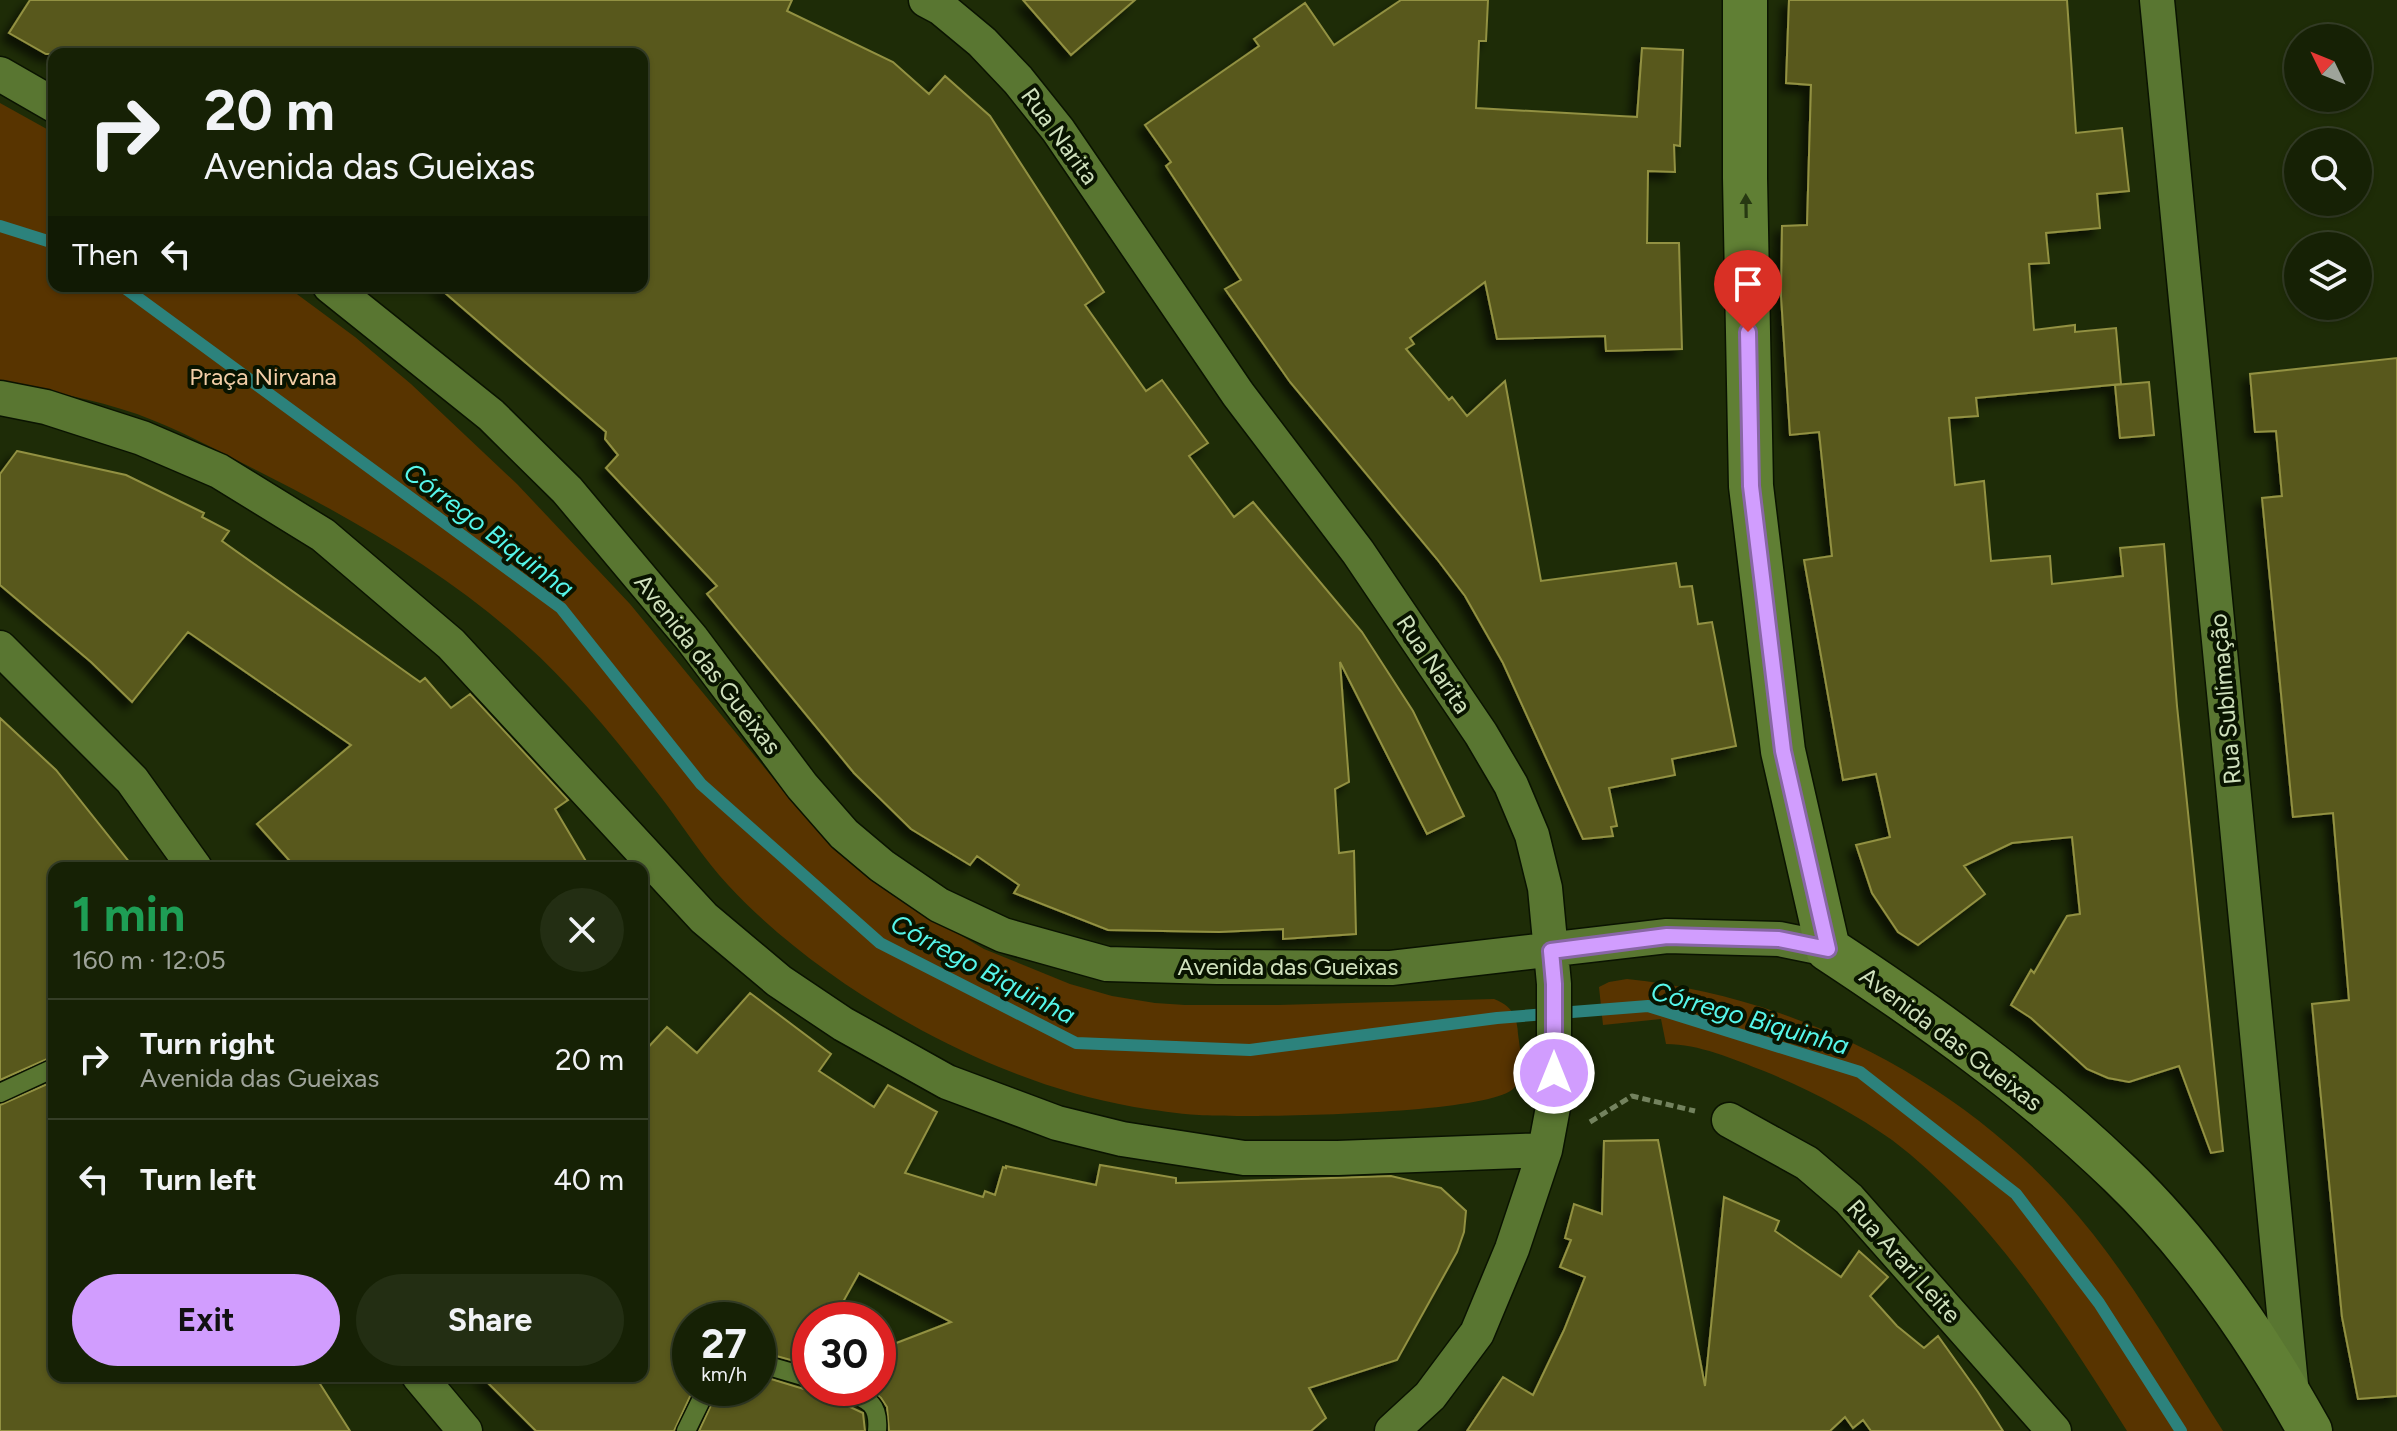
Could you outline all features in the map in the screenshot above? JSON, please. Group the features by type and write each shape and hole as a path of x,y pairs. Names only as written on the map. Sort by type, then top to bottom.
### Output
{"street":[{"name":"Rua Narita","path":"926,0 941,8 982,42 1018,80 1058,130 1238,394 1358,552 1481,734 1511,785 1532,835 1545,888 1553,967 1554,1102 1545,1150 1512,1249 1477,1333 1430,1396 1395,1430"},
{"path":"1745,0 1751,486 1783,751 1828,949"},
{"name":"Rua Sublimação","path":"2157,0 2301,1415"},
{"path":"0,74 48,102"},
{"name":"Avenida das Gueixas","path":"337,292 491,415 567,490 692,639 802,786 844,834 882,866 939,905 1003,935 1107,964 1553,967 1667,936 1779,939 1828,949 1917,1007 2000,1071 2121,1174 2183,1243 2233,1310 2301,1415"},
{"path":"0,398 46,407 142,438 219,471 323,535 451,644 704,918 779,981 843,1024 947,1082 1057,1123 1122,1139 1244,1158 1338,1158 1545,1150"},
{"path":"0,648 132,780 191,862"},
{"name":"Rua Arari Leite","path":"1729,1120 1807,1163 1849,1199 2054,1431"},
{"path":"424,1382 465,1431"}],"lane":[{"path":"0,1093 48,1071"},
{"path":"686,1431 698,1406"},
{"path":"874,1406 878,1414 877,1431"}],"path":[{"path":"1545,1150 1632,1096 1729,1120"}],"green space":[{"name":"Praça Nirvana","path":"0,103 48,130 48,292 294,292 411,384 517,484 630,604 796,806 837,848 892,895 984,949 1070,984 1112,996 1185,1005 1494,999 1509,1008 1516,1022 1521,1062 1518,1082 1514,1088 1496,1097 1416,1109 1264,1116 1199,1115 1082,1096 1015,1074 963,1051 854,990 819,966 756,913 728,885 582,701 536,654 462,592 340,515 182,433 104,404 0,382"},
{"path":"1627,979 1694,990 1760,1007 1824,1030 1885,1060 1943,1095 1998,1136 2048,1182 2111,1257 2223,1431 2127,1431 2022,1275 1962,1203 1928,1170 1892,1140 1814,1093 1716,1053 1666,1044 1661,1019 1603,1025 1599,987"}],"building":[{"path":"30,0 792,0 787,11 893,62 929,94 945,76 990,116 1104,292 1085,305 1146,391 1162,380 1208,443 1189,456 1234,517 1253,502 1362,632 1413,711 1464,816 1427,834 1340,662 1349,782 1335,789 1339,853 1354,851 1356,934 1283,939 1283,929 1219,932 1108,930 1014,893 1019,885 977,856 970,865 911,829 854,773 707,594 717,586 606,468 618,455 605,439 606,432 444,292 648,292 648,48 48,48 46,54 9,33"},
{"path":"1023,0 1135,0 1071,55"},
{"path":"1401,0 1488,0 1486,41 1479,41 1476,108 1637,117 1642,48 1683,50 1680,146 1674,145 1675,172 1648,171 1647,243 1679,243 1682,349 1606,351 1605,336 1497,339 1485,282 1410,338 1414,344 1406,349 1449,400 1452,397 1467,416 1505,381 1541,581 1676,563 1680,587 1692,586 1698,624 1712,622 1736,746 1672,759 1675,775 1609,788 1617,826 1611,827 1613,836 1583,839 1503,663 1465,596 1290,382 1225,289 1241,280 1166,166 1171,162 1145,125 1259,46 1254,39 1305,3 1334,45"},
{"path":"1789,0 2067,0 2076,133 2122,128 2129,191 2097,194 2100,228 2046,233 2049,263 2029,264 2034,330 2075,325 2075,332 2116,328 2121,384 1976,398 1978,416 1949,418 1955,485 1984,481 1991,561 2050,556 2052,584 2123,576 2120,548 2164,544 2177,706 2223,1151 2211,1153 2179,1066 2129,1082 2108,1078 2087,1069 2031,1018 2011,1005 2031,970 2034,973 2067,916 2080,914 2072,837 2012,843 1964,866 1985,894 1918,945 1898,932 1872,893 1856,845 1890,837 1876,774 1843,780 1804,560 1832,556 1819,432 1790,435 1781,296 1782,226 1807,225 1811,85 1786,83"},
{"path":"2397,358 2397,1396 2358,1399 2342,1317 2312,1004 2349,1000 2333,813 2293,817 2262,498 2282,496 2276,431 2255,432 2250,374"},
{"path":"2149,382 2154,435 2120,438 2115,385"},
{"path":"17,451 126,475 204,513 202,517 229,531 222,541 420,682 425,678 451,708 470,694 568,800 555,809 586,862 291,862 257,824 351,745 188,632 132,702 91,662 0,585 0,474"},
{"path":"0,718 56,770 129,862 48,862 48,1059 0,1080"},
{"path":"750,993 831,1054 819,1071 874,1107 888,1085 937,1112 905,1173 983,1197 985,1191 995,1195 1003,1167 1006,1166 1096,1185 1100,1165 1176,1178 1176,1183 1391,1176 1441,1188 1466,1211 1464,1232 1457,1252 1397,1360 1309,1388 1326,1418 1311,1431 889,1431 886,1406 896,1406 896,1343 951,1322 859,1273 843,1302 792,1302 792,1360 776,1356 776,1302 672,1302 672,1406 686,1406 674,1431 536,1431 487,1382 648,1382 648,1048 667,1027 697,1053"},
{"path":"48,1084 48,1382 319,1382 350,1431 0,1431 0,1105"},
{"path":"1658,1140 1705,1386 1724,1197 1779,1221 1775,1231 1841,1277 1859,1251 1888,1277 1870,1296 1897,1326 1924,1348 1938,1336 2003,1431 1871,1431 1863,1420 1853,1428 1845,1417 1830,1431 1467,1431 1503,1377 1533,1395 1564,1330 1585,1277 1560,1267 1571,1240 1565,1238 1574,1204 1602,1214 1604,1141"},
{"path":"776,1381 792,1385 792,1406 848,1406 863,1413 865,1431 699,1431 711,1406 776,1406"}],"waterway":[{"name":"Córrego Biquinha","path":"0,226 48,241"},
{"name":"Córrego Biquinha","path":"130,292 561,608 701,784 880,943 1076,1043 1250,1050 1497,1018 1648,1006 1860,1072 2016,1194 2099,1303 2181,1431"}],"route":[{"path":"1554,1073 1551,951 1667,936 1779,939 1828,949 1783,751 1751,486 1748,332"}]}
